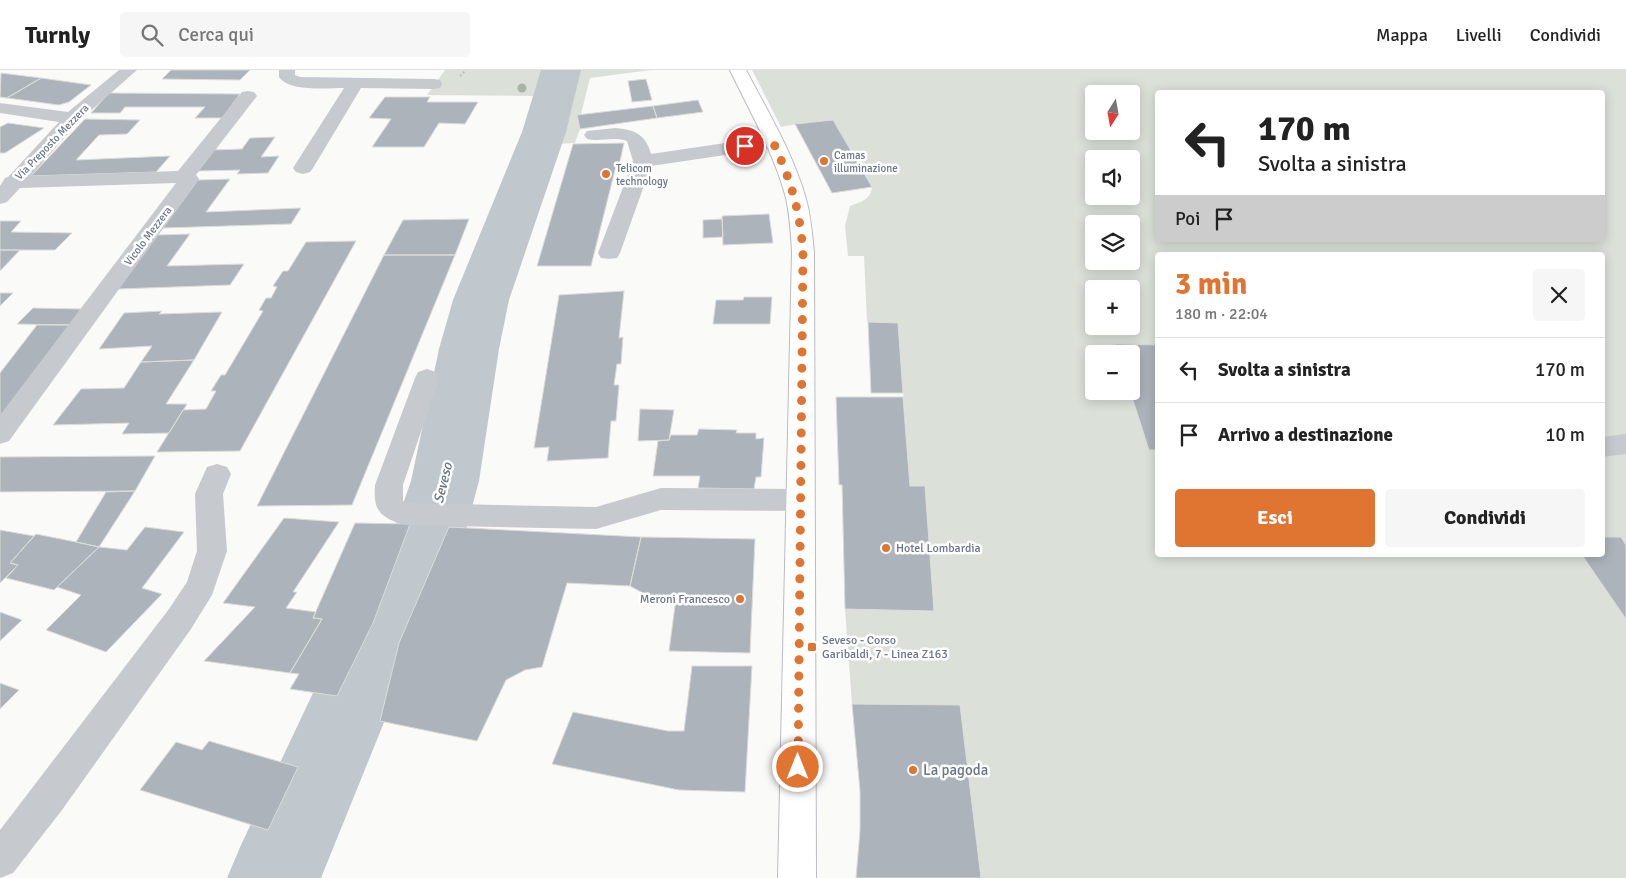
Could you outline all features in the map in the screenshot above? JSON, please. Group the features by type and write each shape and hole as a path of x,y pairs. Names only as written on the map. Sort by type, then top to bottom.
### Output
{"main road":[{"path":"738,70 773,142 792,187 800,218 802,235 797,878"}],"street":[{"name":"Via Preposto Mezzera","path":"6,190 72,118 129,70"},
{"path":"287,70 287,76 292,80 300,82 434,84"},
{"path":"303,168 356,83"},
{"path":"6,190 184,177 248,96"},
{"path":"0,108 72,118"},
{"path":"593,136 625,135 633,138 637,141 643,161 610,253"},
{"path":"643,161 773,142"},
{"name":"Vicolo Mezzera","path":"0,434 189,181 188,178 184,177"},
{"path":"427,378 389,485 388,497 392,508 404,514 596,518 618,514 643,503 661,499 800,500"},
{"path":"1605,448 1626,444"},
{"path":"0,860 49,797 180,619 201,586 212,551 209,494 216,474"}],"shaded area":[{"path":"445,70 548,70 540,96 427,95"},
{"path":"575,70 651,70 590,78 581,114 577,115 580,129 575,143 556,144"},
{"path":"752,70 1626,70 1626,878 981,878 960,705 852,704 845,609 934,610 925,486 910,486 898,323 867,322 864,256 848,256 845,226 850,206 868,197 872,187 808,122 781,127"}],"building":[{"path":"171,70 250,70 240,80 162,79"},
{"path":"1,73 41,78 7,98 0,97"},
{"path":"41,78 91,85 69,102 59,105 7,98"},
{"path":"646,79 652,100 632,102 628,81"},
{"path":"109,93 240,94 222,118 195,118 205,107 125,107 120,113 91,113"},
{"path":"385,97 430,97 427,102 478,102 465,124 439,123 424,147 372,147 391,119 369,118"},
{"path":"698,100 703,112 657,118 653,106"},
{"path":"653,106 657,118 580,129 577,115"},
{"path":"85,119 140,120 127,134 99,135 76,160 170,156 156,172 31,176"},
{"path":"833,120 872,187 832,193 795,124"},
{"path":"8,123 44,128 5,153 0,153 0,127"},
{"path":"275,137 261,157 279,156 268,173 237,174 240,170 197,171 213,150 242,149 250,138"},
{"path":"624,143 619,166 616,166 591,266 537,266 573,144"},
{"path":"230,179 206,212 301,208 291,224 163,228 198,180"},
{"path":"769,214 773,243 723,245 722,216"},
{"path":"469,219 455,255 384,255 403,220"},
{"path":"722,219 723,237 703,238 703,220"},
{"path":"0,221 21,221 11,232 72,233 55,250 0,250"},
{"path":"190,234 167,266 244,264 230,285 118,289 158,235"},
{"path":"356,241 240,451 157,452 183,410 206,409 216,391 211,391 221,375 225,375 263,311 259,310 266,298 271,298 277,287 273,286 283,271 288,271 306,242"},
{"path":"0,250 20,250 0,271"},
{"path":"384,255 455,255 352,505 257,506"},
{"path":"624,291 619,338 623,337 621,364 617,364 614,385 619,385 616,421 611,421 608,458 547,461 549,447 534,448 559,295"},
{"path":"0,293 13,293 0,306"},
{"path":"744,297 772,297 770,324 713,324 716,300 743,300"},
{"path":"33,308 82,309 70,325 17,324"},
{"path":"162,311 159,314 222,312 194,360 141,362 152,346 99,349 124,313"},
{"path":"868,322 898,323 903,393 871,393"},
{"path":"37,325 70,325 3,415 0,415 0,373"},
{"path":"1115,344 1155,345 1155,450 1149,450 1133,400 1140,400 1140,345"},
{"path":"194,360 166,404 187,404 169,433 122,434 129,423 53,425 81,389 124,388 141,362"},
{"name":"Hotel Lombardia","path":"836,397 903,397 910,486 925,486 934,611 845,609 842,485 839,485"},
{"path":"640,409 674,410 669,440 638,441"},
{"path":"699,429 737,430 736,433 756,433 756,439 764,438 761,477 756,477 754,489 698,488 700,476 653,476 658,441 669,440 671,435 697,435"},
{"path":"155,456 135,491 0,492 0,457"},
{"path":"135,491 99,547 76,542 106,492"},
{"path":"284,518 339,522 293,592 297,592 286,608 316,612 313,618 322,619 290,673 204,661 255,607 223,603"},
{"path":"355,523 410,524 373,623 337,696 290,689 299,674 290,673 322,619 313,618"},
{"path":"145,527 184,532 142,588 162,594 106,652 46,630 81,595 57,587 99,547 127,550"},
{"path":"449,527 641,537 630,586 567,583 542,667 525,670 506,680 477,741 380,721 399,643"},
{"path":"0,530 34,536 10,563 18,565 0,583"},
{"path":"36,534 99,547 54,590 6,578 18,565 10,563"},
{"path":"641,537 755,539 750,653 669,651 676,598 652,598 630,586"},
{"path":"1605,537 1621,537 1626,545 1626,619 1583,557 1605,557"},
{"path":"0,612 22,620 0,641"},
{"path":"692,666 752,666 745,792 679,790 552,764 573,712 668,731 684,731"},
{"path":"0,683 19,690 0,709"},
{"name":"La pagoda","path":"852,704 960,705 981,878 856,878 860,830 860,791"},
{"path":"209,741 298,767 268,830 140,790 176,742 202,750"}],"waterway":[{"name":"Seveso","path":"274,878 351,701 397,611 429,533 445,481 469,349 481,300 544,132 561,70"}],"place":[{"name":"Camas illuminazione","path":"824,161"},
{"name":"Telicom technology","path":"606,174"},
{"name":"Hotel Lombardia","path":"886,548"},
{"name":"Meroni Francesco","path":"740,599"},
{"name":"Seveso - Corso Garibaldi, 7 - Linea Z163","path":"812,647"},
{"name":"La pagoda","path":"913,770"}],"route":[{"path":"745,146 773,142 792,187 800,218 803,252 798,767"}]}
